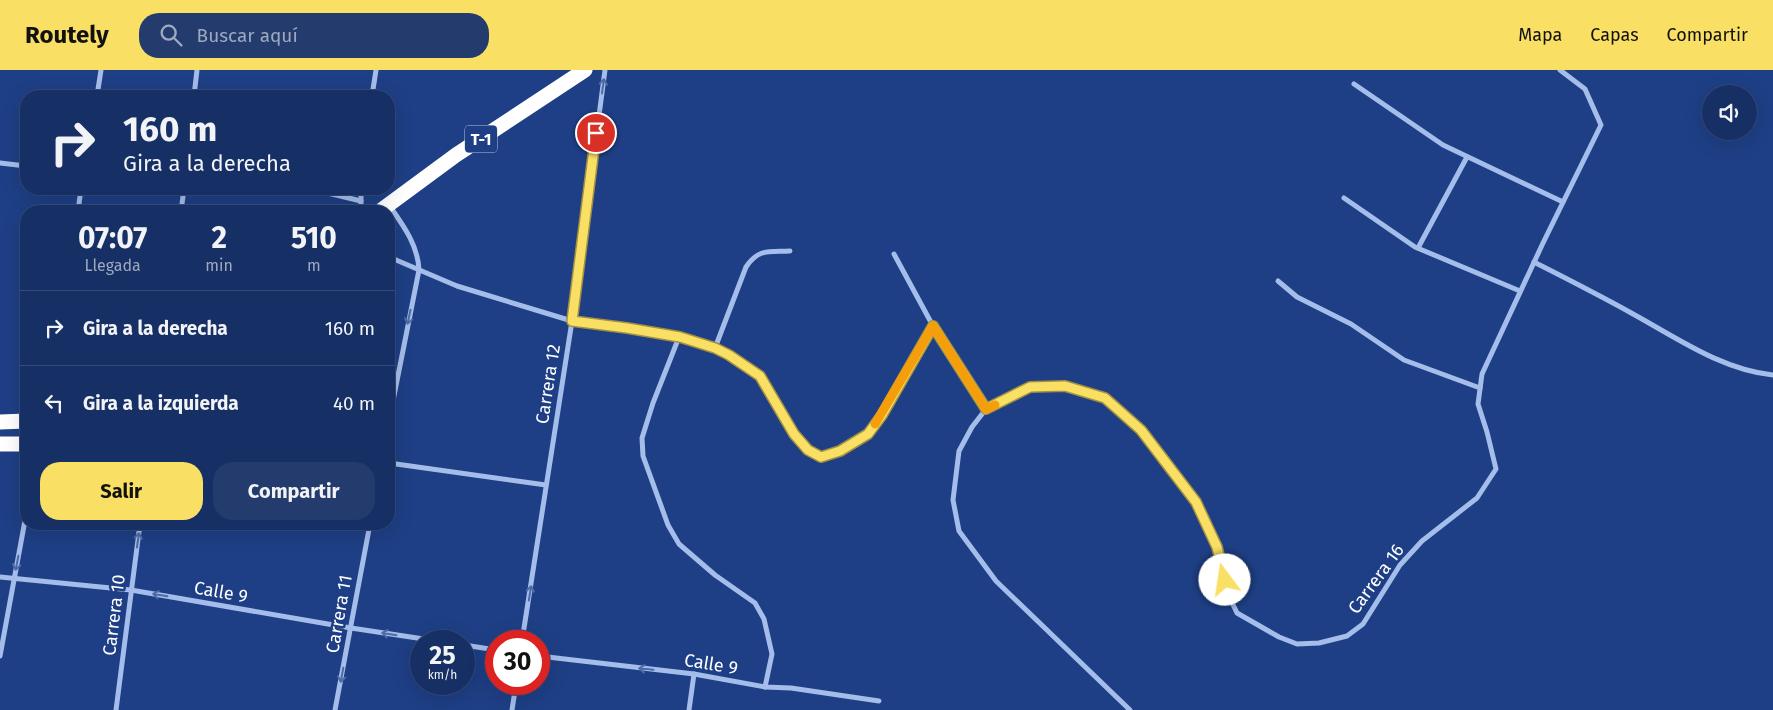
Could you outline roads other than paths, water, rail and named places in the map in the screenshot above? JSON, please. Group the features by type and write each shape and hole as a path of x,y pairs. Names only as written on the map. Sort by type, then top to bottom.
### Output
{"highway":[{"name":"T-1","path":"389,205 456,155 585,70"},
{"path":"0,422 20,421"},
{"path":"0,444 20,444"}],"street":[{"path":"98,90 101,70"},
{"path":"195,90 197,70"},
{"path":"373,90 376,70"},
{"name":"Carrera 12","path":"524,630 572,321 605,70"},
{"name":"Carrera 16","path":"1130,710 996,581 959,531 953,500 959,451 972,427 986,409 1030,387 1065,386 1105,398 1141,430 1196,502 1217,547 1229,596 1237,613 1297,644 1319,643 1347,636 1363,624 1400,565 1422,541 1477,498 1496,469 1478,404 1482,374 1520,291 1601,125 1585,89 1560,70"},
{"path":"1354,84 1442,145 1563,202"},
{"path":"1418,248 1467,157"},
{"path":"0,163 20,165"},
{"path":"336,195 361,201"},
{"path":"361,195 361,205"},
{"path":"1344,198 1418,248 1520,291"},
{"path":"395,220 413,242 419,259 419,270 395,391"},
{"path":"715,348 746,267 753,257 762,252 790,250"},
{"path":"894,254 933,326 986,409"},
{"path":"395,259 457,286 572,321 680,337 715,348 760,376 794,434 808,450 821,457 840,451 868,434 882,415 933,326"},
{"path":"1534,262 1690,346 1738,367 1773,375"},
{"path":"1278,281 1297,297 1351,324 1404,360 1480,388"},
{"path":"680,337 653,403 642,438 643,456 668,525 679,544 715,575 755,603 764,619 772,654 765,687"},
{"path":"395,464 546,485"},
{"path":"0,656 23,530"},
{"name":"Carrera 10","path":"116,710 139,530"},
{"name":"Carrera 11","path":"336,710 369,530"},
{"name":"Calle 9","path":"0,577 131,590 410,637"},
{"name":"Calle 9","path":"550,657 694,674 765,687 791,688 879,701"},
{"path":"689,710 694,674"},
{"path":"512,710 514,695"}]}
